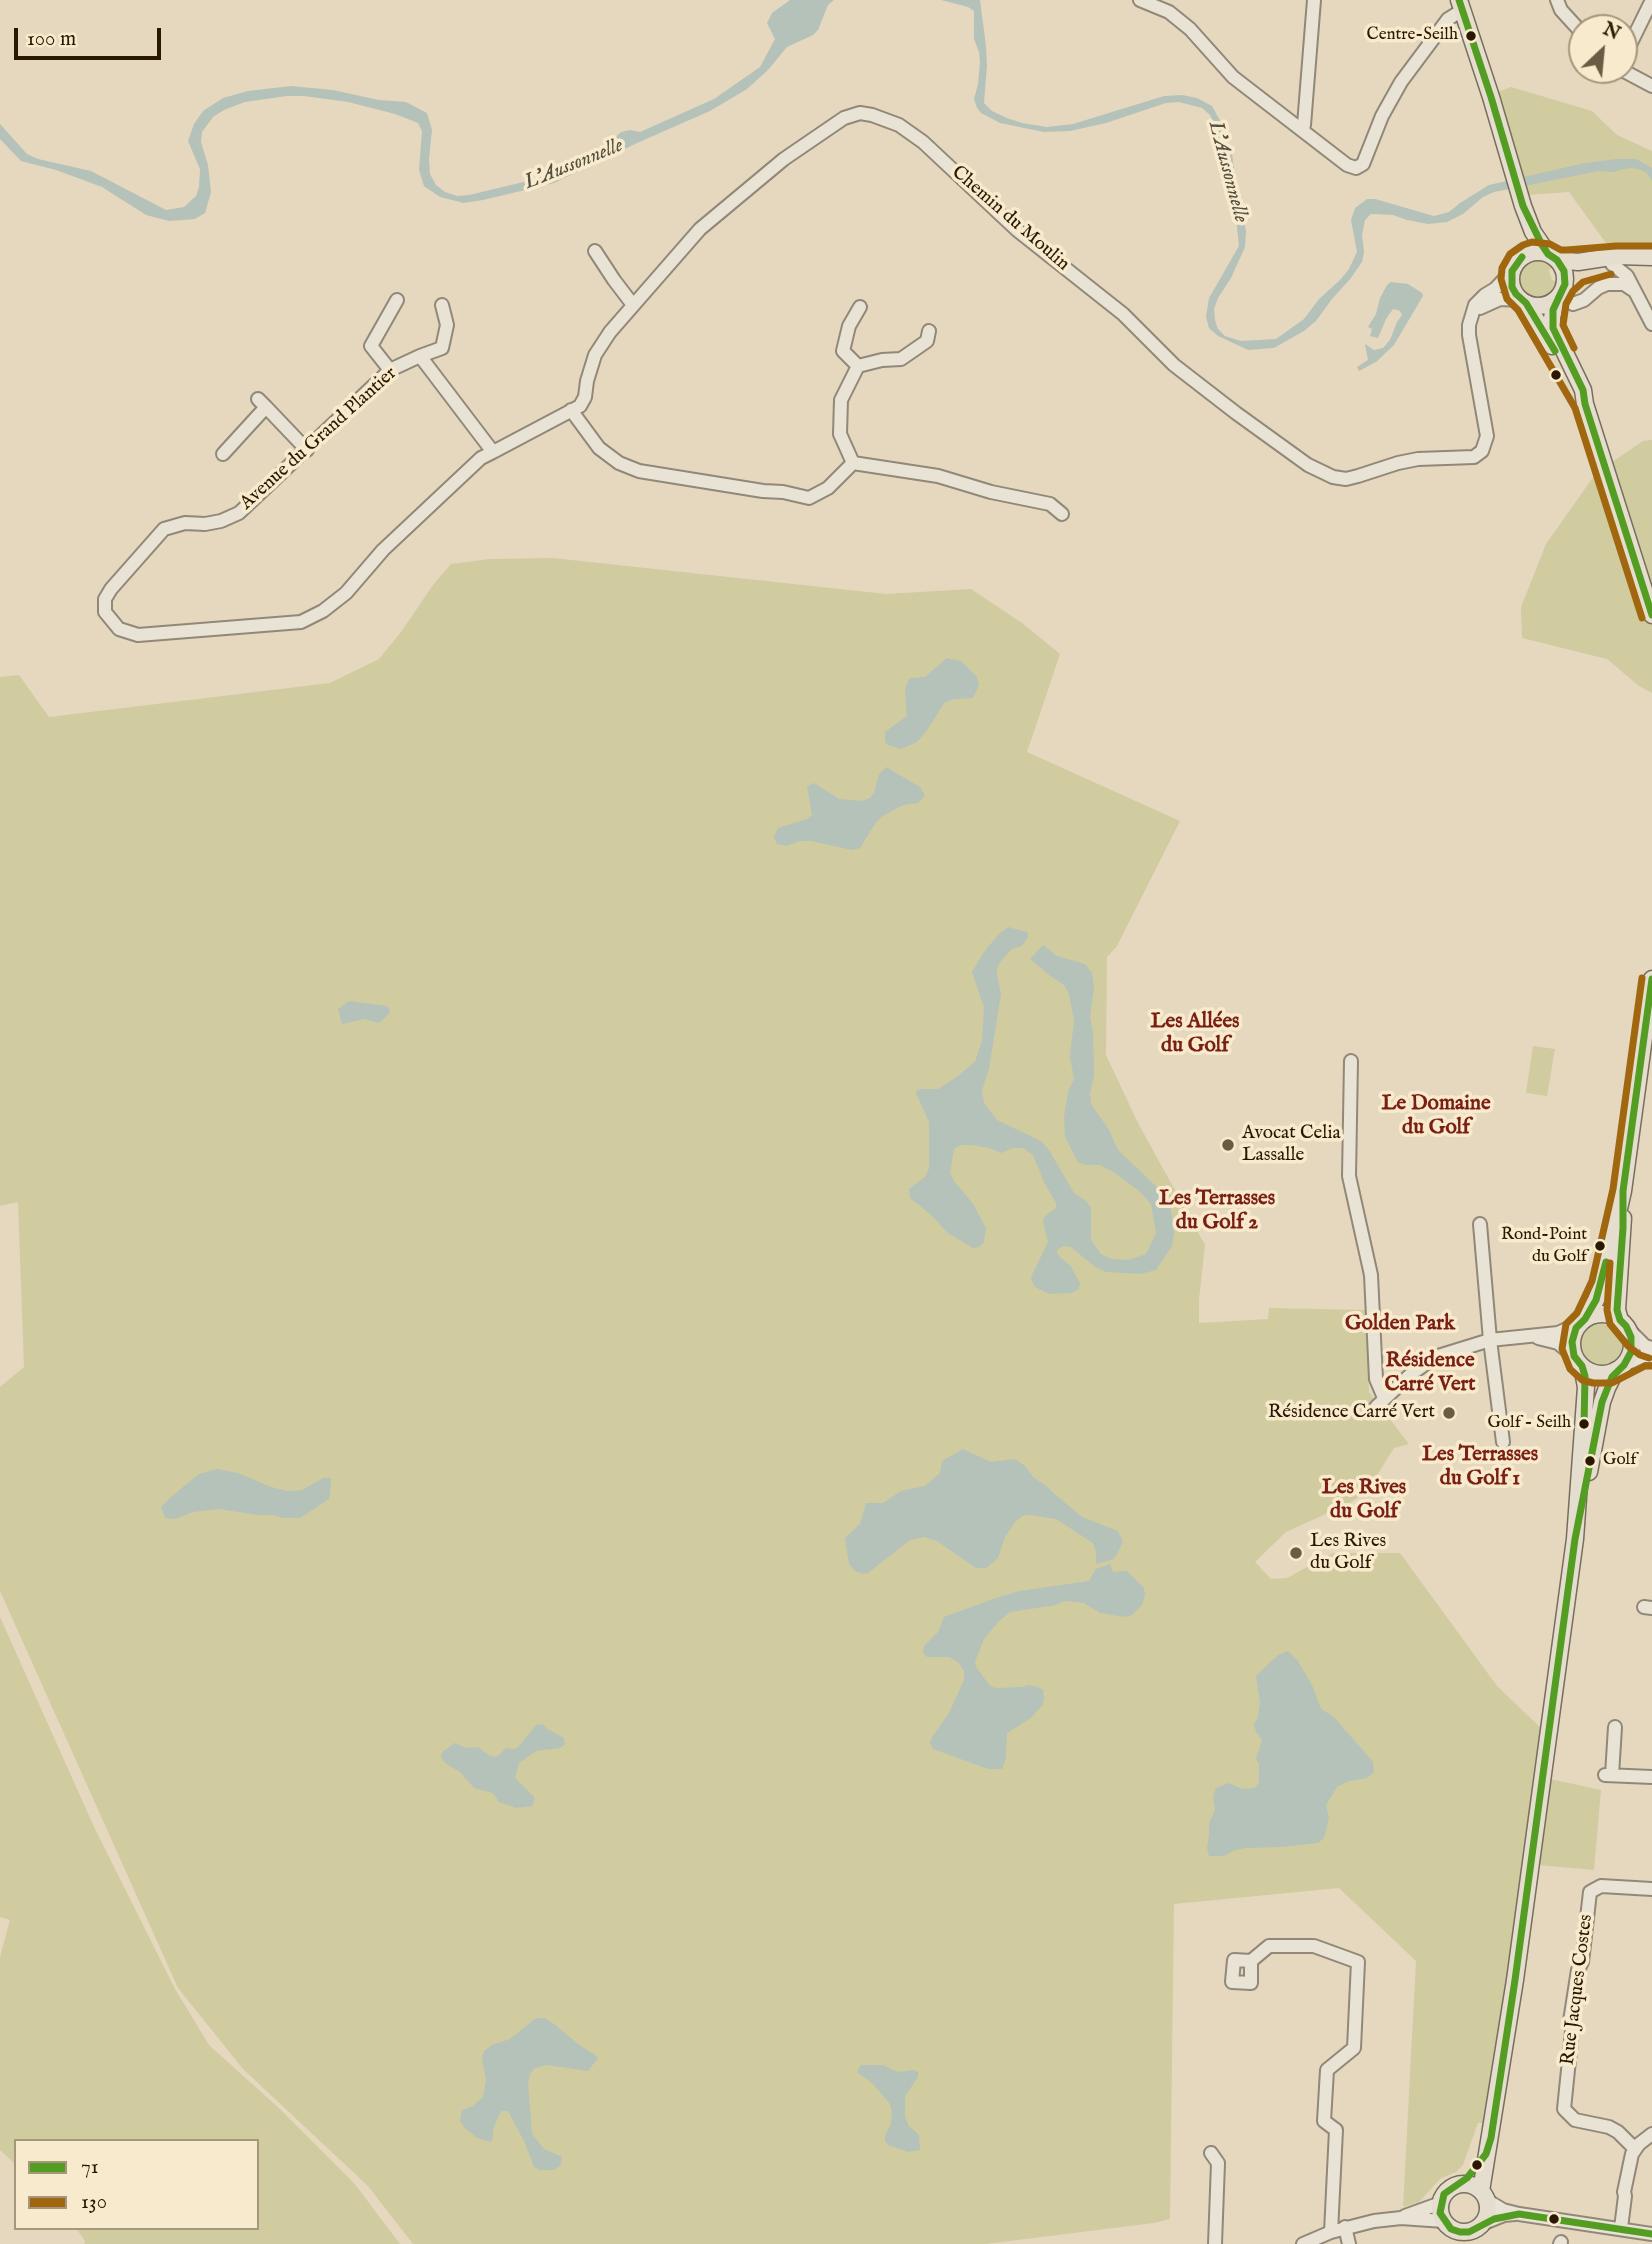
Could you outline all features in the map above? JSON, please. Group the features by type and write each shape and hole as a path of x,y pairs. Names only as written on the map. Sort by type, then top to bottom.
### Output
{"main road":[{"path":"1460,6 1491,97 1522,206 1533,232 1564,271 1561,292 1552,318 1553,328 1583,390 1585,404 1652,615"},
{"path":"1522,206 1526,236 1522,257 1512,271 1512,287 1524,302 1585,404"},
{"path":"1522,257 1534,252 1578,262 1618,256 1652,259"},
{"path":"1524,302 1541,306 1561,292 1585,269 1652,259"},
{"path":"1485,2196 1472,2185 1461,2184 1444,2194 1440,2213 1444,2221 1462,2238 1469,2232 1479,2232 1489,2212 1485,2196 1486,2154 1495,2116 1513,1993 1575,1539 1587,1387 1572,1342 1576,1328 1597,1300 1623,1191 1652,979"},
{"path":"1575,1539 1602,1402 1607,1388 1631,1352 1631,1337 1617,1310 1623,1191"},
{"path":"1583,1321 1599,1314 1614,1316 1624,1325"},
{"path":"1578,1361 1595,1373 1602,1374 1620,1368"},
{"path":"1461,2184 1486,2154"}],"street":[{"path":"1140,0 1169,12 1190,29 1233,77 1347,166 1356,168 1363,164 1382,116 1401,82 1460,6"},
{"path":"1301,128 1304,125 1314,0"},
{"path":"1557,0 1568,18"},
{"path":"1638,28 1650,4"},
{"name":"Chemin du Moulin","path":"571,410 580,406 585,397 595,355 634,303 700,229 784,159 844,118 859,113 873,115 899,125 923,142 1017,230 1123,314 1174,365 1236,414 1321,473 1346,478 1418,459 1474,457 1482,451 1487,436 1469,335 1472,316"},
{"path":"595,251 614,280 634,303"},
{"path":"1612,264 1627,276 1652,324"},
{"path":"1472,316 1475,305 1496,289 1512,271"},
{"path":"1561,292 1573,304 1584,300 1607,284 1624,284 1633,290"},
{"path":"1472,316 1492,301 1500,299 1524,302"},
{"path":"390,370 371,346 397,300"},
{"path":"420,356 442,348 447,325 442,306"},
{"path":"858,366 844,351 849,326 860,307"},
{"path":"853,463 839,433 841,400 858,366 901,359 927,341 929,331"},
{"name":"Avenue du Grand Plantier","path":"493,452 420,356 390,370 239,513 222,521 186,523 164,529 111,589 105,599 105,611 119,629 138,635 301,622 323,611 346,593 392,541 481,458 493,452 571,410"},
{"path":"223,454 262,403 307,450"},
{"path":"571,410 598,449 619,463 639,471 809,498 828,488 853,463"},
{"path":"853,463 938,476 991,492 1050,504 1062,514"},
{"path":"1351,1061 1349,1176 1371,1275 1376,1378 1380,1402 1435,1357 1489,1340 1558,1333 1583,1321"},
{"path":"1479,1224 1489,1340 1503,1441"},
{"path":"1624,1325 1645,1346 1652,1348"},
{"path":"1531,1336 1558,1343 1578,1361"},
{"path":"1620,1368 1643,1356 1652,1356"},
{"path":"1615,1727 1609,1774 1652,1777"},
{"name":"Rue Jacques Costes","path":"1634,2149 1618,2132 1609,2127 1575,2120 1564,2109 1572,2031 1570,2021 1590,1892 1601,1886 1652,1889"},
{"path":"1251,1961 1269,1946 1314,1946 1358,1962 1354,2048 1327,2070 1324,2121 1336,2130 1331,2232"},
{"path":"1621,2228 1627,2170 1634,2149 1652,2134"},
{"path":"1211,2153 1218,2163 1215,2244"},
{"path":"1485,2196 1503,2210 1519,2214 1652,2234"},
{"path":"1401,2218 1440,2203"},
{"path":"1479,2232 1504,2216 1519,2214"},
{"path":"1303,2244 1345,2227 1374,2221 1401,2218 1444,2221"},
{"path":"1345,2227 1349,2244"}],"shaded area":[{"path":"1511,87 1592,111 1617,135 1652,151 1652,250 1611,250 1569,192 1527,195 1495,93"},
{"path":"1539,259 1553,265 1549,271 1552,280 1559,282 1553,295 1534,300 1519,287 1519,274 1527,263"},
{"path":"1652,440 1652,693 1639,686 1607,659 1522,638 1521,607 1546,544 1596,473 1643,441"},
{"path":"553,558 886,594 971,589 1022,623 1060,654 1027,752 1180,821 1117,946 1107,957 1106,1055 1138,1123 1205,1245 1199,1323 1268,1319 1269,1308 1367,1310 1369,1392 1409,1444 1394,1448 1367,1491 1350,1503 1286,1532 1255,1562 1271,1579 1287,1578 1333,1553 1400,1553 1497,1686 1543,1730 1491,2111 1484,2123 1478,2123 1463,2165 1456,2172 1440,2179 1419,2202 1403,2207 1416,1961 1339,1888 1174,1904 1170,2219 986,2244 413,2244 368,2186 243,2069 178,1988 0,1591 0,1387 24,1367 18,1202 0,1206 0,677 19,675 49,717 330,683 379,659 451,564 490,559"},
{"path":"1533,1046 1555,1049 1547,1096 1526,1093"},
{"path":"1601,1324 1616,1330 1622,1345 1616,1360 1601,1366 1586,1360 1580,1345 1586,1330"},
{"path":"0,1617 95,1829 175,1989 209,2045 281,2110 354,2183 400,2244 84,2244 85,2241 77,2230 259,2230 259,2139 14,2139 14,2163 0,2150 0,1957 10,1920 0,1917"},
{"path":"1550,1779 1601,1790 1594,1870 1538,1865"}],"water":[{"name":"L'Aussonnelle","path":"790,0 834,0 828,5 818,30 787,47 768,70 747,89 710,111 554,183 483,200 463,203 440,197 424,186 419,170 422,131 418,123 348,102 304,96 245,102 213,117 202,132 201,142 208,165 211,192 205,213 195,219 169,221 146,215 102,187 56,170 21,161 0,139 0,124 27,154 91,171 166,210 184,207 196,196 200,169 188,141 194,124 203,111 223,98 248,91 291,86 333,90 379,100 406,102 427,113 432,130 430,174 436,185 445,192 457,196 469,195 536,179 585,158 608,144 621,132 640,132 714,99 760,67 775,39 767,23 772,13"},
{"name":"L'Aussonnelle","path":"941,0 980,0 987,66 984,103 992,111 1007,118 1047,127 1073,124 1164,96 1197,98 1212,106 1222,124 1225,144 1232,154 1246,231 1245,247 1214,309 1215,320 1218,329 1225,336 1241,341 1276,339 1304,319 1319,299 1340,280 1357,252 1351,220 1355,208 1367,199 1434,216 1449,212 1489,185 1585,163 1617,159 1636,159 1652,168 1652,181 1647,173 1629,168 1613,172 1599,171 1494,192 1447,222 1428,224 1393,215 1371,214 1365,220 1362,235 1362,262 1316,321 1274,348 1248,350 1218,336 1209,328 1206,317 1209,298 1239,246 1225,160 1210,115 1202,108 1179,102 1166,103 1106,123 1070,131 1044,132 1000,123 981,113 974,99 980,61 974,39 974,11"},
{"path":"1391,282 1408,284 1423,296 1394,345 1376,362 1359,371 1357,367 1368,360 1365,344 1374,350 1383,348 1402,315 1400,311 1393,309 1378,338 1370,336 1372,329 1368,327 1376,314 1380,298"},
{"path":"947,658 961,661 977,677 979,685 973,698 954,699 944,703 917,742 901,749 888,745 885,742 885,732 907,716 905,689 910,678 925,677"},
{"path":"886,767 920,787 925,796 918,803 903,805 883,816 876,822 860,848 852,850 811,841 800,841 787,846 777,844 774,837 778,828 812,815 807,786 814,783 839,799 861,801 870,798 874,793 879,774"},
{"path":"1008,927 1027,932 1028,937 1022,946 1012,949 997,968 1001,994 989,1069 982,1090 984,1103 997,1120 1041,1141 1049,1150 1074,1193 1091,1207 1091,1240 1101,1254 1112,1259 1128,1260 1146,1254 1156,1233 1151,1204 1139,1191 1112,1171 1100,1165 1078,1162 1065,1137 1064,1117 1068,1092 1074,1079 1070,1057 1074,1020 1069,994 1064,985 1030,959 1043,945 1057,956 1085,964 1092,973 1094,987 1090,1017 1094,1075 1091,1104 1109,1130 1118,1150 1161,1191 1171,1210 1174,1233 1172,1246 1156,1270 1140,1274 1106,1272 1071,1247 1064,1246 1058,1249 1057,1253 1070,1265 1080,1283 1079,1289 1071,1293 1049,1294 1035,1287 1032,1275 1048,1242 1044,1217 1056,1208 1056,1203 1033,1155 1023,1148 1013,1148 1001,1153 972,1145 961,1145 954,1149 950,1173 973,1204 986,1228 984,1242 979,1247 973,1248 948,1233 910,1198 909,1189 925,1177 929,1168 929,1122 917,1090 938,1089 975,1062 982,1040 984,1007 972,972 984,952"},
{"path":"349,1001 387,1006 389,1014 379,1023 364,1019 342,1024 338,1009"},
{"path":"963,1449 991,1462 1014,1459 1018,1461 1034,1478 1082,1517 1118,1531 1123,1542 1114,1559 1096,1564 1093,1543 1056,1519 1024,1515 1015,1522 1005,1537 998,1558 986,1568 976,1568 937,1541 924,1537 910,1540 868,1573 855,1571 849,1564 845,1538 860,1524 866,1503 883,1503 901,1491 925,1486 940,1473 942,1461"},
{"path":"217,1469 238,1473 287,1491 302,1490 323,1478 331,1478 330,1495 329,1499 300,1518 219,1509 193,1512 175,1519 165,1518 161,1507 170,1498 199,1474"},
{"path":"1110,1564 1113,1572 1127,1571 1144,1588 1142,1605 1132,1615 1124,1617 1100,1613 1084,1603 1065,1601 1056,1605 1010,1612 984,1639 975,1662 990,1686 996,1688 1029,1685 1043,1690 1044,1697 1043,1704 1031,1718 1007,1733 1006,1758 1002,1769 988,1769 933,1749 930,1742 949,1713 964,1680 964,1671 958,1662 949,1657 927,1657 923,1653 924,1646 938,1632 944,1617 1019,1591 1089,1581 1096,1569"},
{"path":"1288,1651 1298,1661 1312,1685 1321,1709 1334,1717 1373,1762 1374,1772 1367,1778 1349,1781 1337,1787 1326,1805 1329,1818 1324,1838 1318,1843 1245,1848 1224,1856 1209,1856 1209,1823 1215,1810 1213,1796 1216,1788 1229,1783 1242,1789 1255,1788 1259,1782 1259,1764 1256,1759 1262,1740 1254,1725 1260,1702 1256,1676 1278,1655"},
{"path":"537,1724 544,1725 564,1738 565,1744 560,1748 536,1751 519,1763 515,1778 535,1798 532,1806 516,1808 499,1802 493,1793 474,1788 441,1757 442,1752 455,1743 466,1748 478,1747 490,1756 497,1757 506,1748 518,1747"},
{"path":"536,2018 544,2018 554,2024 598,2058 588,2071 546,2065 535,2068 530,2074 528,2084 532,2134 544,2149 562,2157 561,2165 554,2170 534,2167 508,2111 502,2111 499,2115 491,2142 477,2138 460,2121 462,2110 473,2106 483,2097 486,2080 482,2058 484,2051 510,2039"},
{"path":"861,2065 883,2065 898,2072 918,2072 918,2077 905,2096 905,2116 909,2126 919,2135 920,2150 908,2152 888,2145 885,2141 891,2124 890,2104 872,2083 857,2072"}],"transit line":[{"name":"71","path":"1459,0 1523,206 1542,245 1564,271 1565,284 1553,310 1553,328 1583,390 1585,404 1652,615"},
{"name":"130","path":"1642,618 1575,408 1518,310 1507,299 1501,279 1502,268 1510,254 1532,242 1550,244 1561,250 1652,246"},
{"name":"71","path":"1522,257 1512,271 1512,287 1526,303 1555,351"},
{"name":"130","path":"1574,348 1563,325 1566,304 1573,291 1583,282 1611,274"},
{"name":"130","path":"1642,978 1613,1189 1592,1281 1577,1313 1566,1324 1562,1349 1570,1369 1582,1380 1593,1383 1612,1383 1645,1366 1652,1366"},
{"name":"71","path":"1652,979 1623,1191 1617,1310 1631,1337 1631,1352 1624,1365 1612,1377 1602,1402 1575,1539 1491,2138 1486,2154 1467,2178 1444,2194 1440,2213 1451,2229 1460,2232 1469,2232 1494,2219 1519,2214 1652,2234"},
{"name":"71","path":"1584,1426 1585,1376 1582,1366 1574,1356 1572,1342 1576,1328 1596,1300 1606,1262"},
{"name":"130","path":"1610,1263 1607,1310 1610,1324 1628,1346 1649,1358"}],"place":[{"name":"Centre-Seilh","path":"1471,36"},
{"name":"Avocat Celia Lassalle","path":"1228,1145"},
{"name":"Rond-Point du Golf","path":"1600,1246"},
{"name":"Résidence Carré Vert","path":"1449,1413"},
{"name":"Golf - Seilh","path":"1584,1424"},
{"name":"Golf","path":"1590,1461"},
{"name":"Les Rives du Golf","path":"1296,1553"}],"district":[{"name":"Les Allées du Golf","path":"1195,1035"},
{"name":"Le Domaine du Golf","path":"1436,1117"},
{"name":"Les Terrasses du Golf 2","path":"1217,1212"},
{"name":"Golden Park","path":"1400,1325"},
{"name":"Résidence Carré Vert","path":"1430,1374"},
{"name":"Les Terrasses du Golf 1","path":"1480,1468"},
{"name":"Les Rives du Golf","path":"1364,1501"}]}
